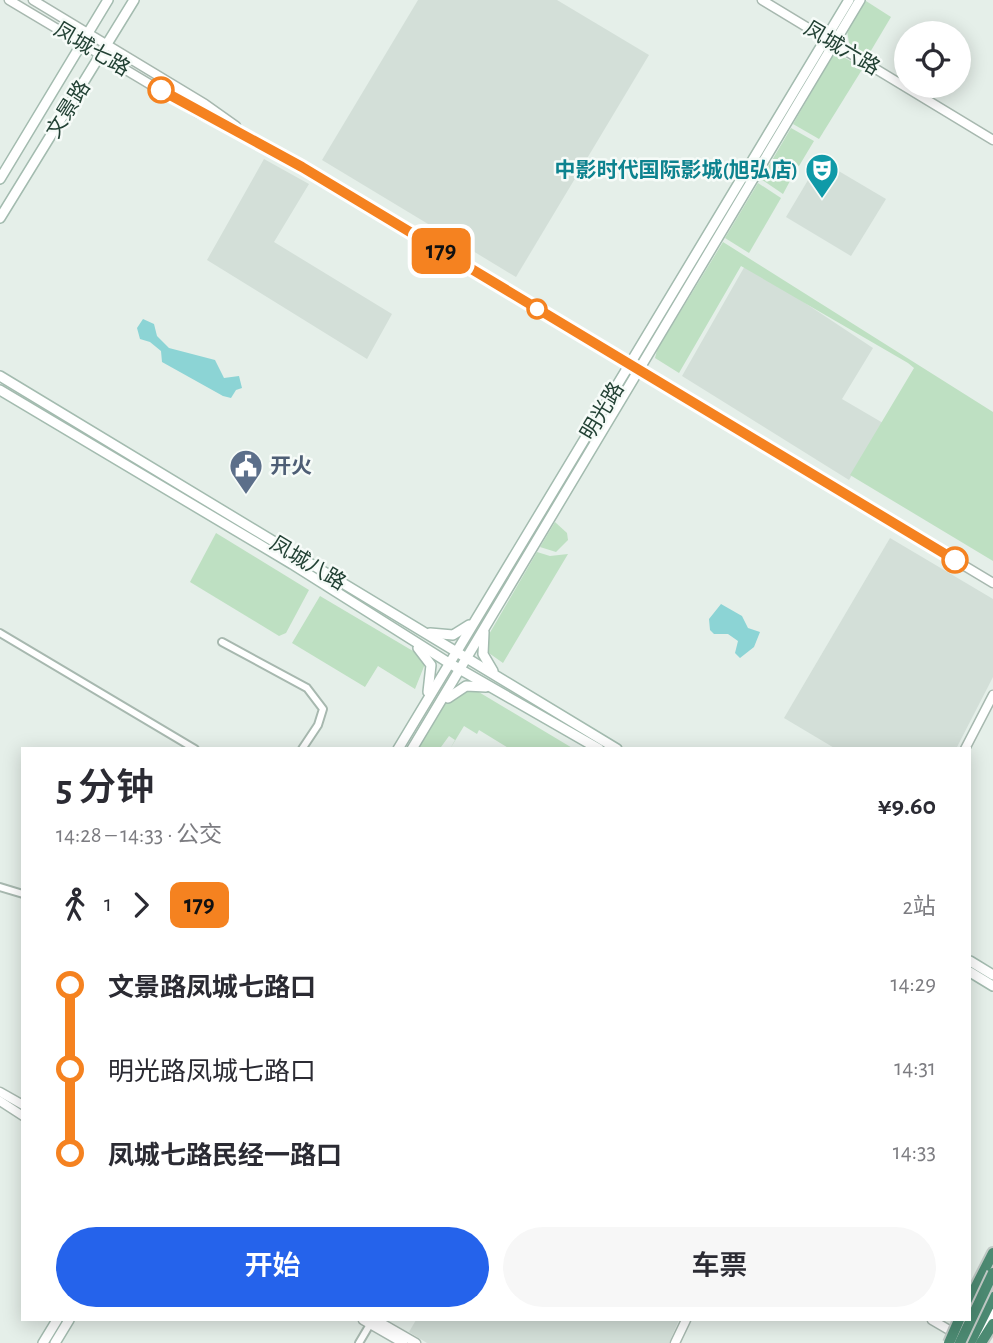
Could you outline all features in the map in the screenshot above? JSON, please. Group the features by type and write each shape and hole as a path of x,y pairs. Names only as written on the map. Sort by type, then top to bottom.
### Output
{"highway":[{"path":"971,1296 993,1253"},
{"path":"962,1342 993,1273"},
{"path":"962,1342 993,1297"},
{"path":"949,1343 959,1321"},
{"path":"981,1343 993,1324"}],"main road":[{"name":"文景路","path":"0,179 108,0"},
{"name":"文景路","path":"0,218 134,0"},
{"name":"明光路","path":"830,41 849,0"},
{"name":"明光路","path":"413,747 634,367 830,41 860,0"},
{"name":"明光路","path":"399,747 477,616 634,367"},
{"name":"凤城八路","path":"0,376 614,747"},
{"name":"凤城八路","path":"0,390 292,564 449,663 594,747"},
{"path":"412,625 446,636 465,629 477,616"},
{"path":"487,622 482,636 483,654 505,682"},
{"path":"406,637 425,655 431,665 425,702"},
{"path":"436,709 456,690 466,686 478,685 499,691"},
{"path":"971,962 993,975"},
{"path":"971,973 993,986"},
{"path":"971,1314 993,1268"},
{"path":"976,1343 993,1309"},
{"path":"43,1343 56,1321"},
{"path":"55,1343 68,1321"},
{"path":"962,1342 968,1321"}],"street":[{"name":"凤城七路","path":"9,0 198,113 249,136"},
{"name":"凤城七路","path":"33,0 205,104 249,136 993,583"},
{"name":"凤城六路","path":"762,0 993,140"},
{"path":"2,636 192,747"},
{"path":"222,642 307,688 315,698 323,709 318,725 303,747"},
{"path":"966,747 993,695"},
{"path":"0,887 21,893"},
{"path":"0,1093 21,1104"},
{"path":"0,1101 21,1115"},
{"path":"359,1343 371,1321"},
{"path":"371,1321 402,1343"},
{"path":"371,1321 416,1343"},
{"path":"675,1343 686,1321"},
{"path":"933,1321 962,1342"}],"shaded area":[{"path":"418,0 557,0 649,55 516,277 322,160"},
{"path":"264,159 309,184 274,242 392,314 367,359 207,260"},
{"path":"820,160 886,199 851,256 786,217"},
{"path":"746,264 873,348 842,399 883,423 849,480 682,376"},
{"path":"890,538 993,599 993,677 957,747 833,747 784,718"},
{"path":"415,1321 679,1321 669,1343 427,1343 409,1332"}],"green space":[{"path":"866,1 891,17 866,59 850,48 847,31"},
{"path":"838,54 863,68 819,139 793,124 832,57"},
{"path":"791,128 814,141 799,166 792,163 783,177 790,181 783,194 761,179"},
{"path":"758,183 781,198 749,253 725,238"},
{"path":"723,242 993,412 993,561 850,475 914,368 908,363 741,266 679,373 655,358 657,350"},
{"path":"555,522 567,533 568,540 556,552 540,547"},
{"path":"216,533 309,590 286,633 279,636 190,582"},
{"path":"537,552 550,556 568,554 503,663 486,651 488,636"},
{"path":"320,596 418,654 425,664 415,689 378,666 365,687 292,643"},
{"path":"465,685 571,747 507,747 479,730 477,734 464,726 451,747 455,740 449,736 441,747 417,747 447,696"}],"water":[{"path":"143,319 154,324 157,336 169,348 215,360 224,378 239,376 242,388 236,390 231,398 223,396 162,362 161,351 150,342 140,339 137,328"},
{"path":"721,604 742,616 748,628 760,632 754,647 740,658 735,653 738,641 728,634 714,634 710,630 709,619"}],"bus line":[{"name":"179","path":"161,90 198,113 249,136 302,167 955,560"}],"place":[{"name":"中影时代国际影城(旭弘店)","path":"822,200"},
{"name":"开火","path":"246,496"}]}
